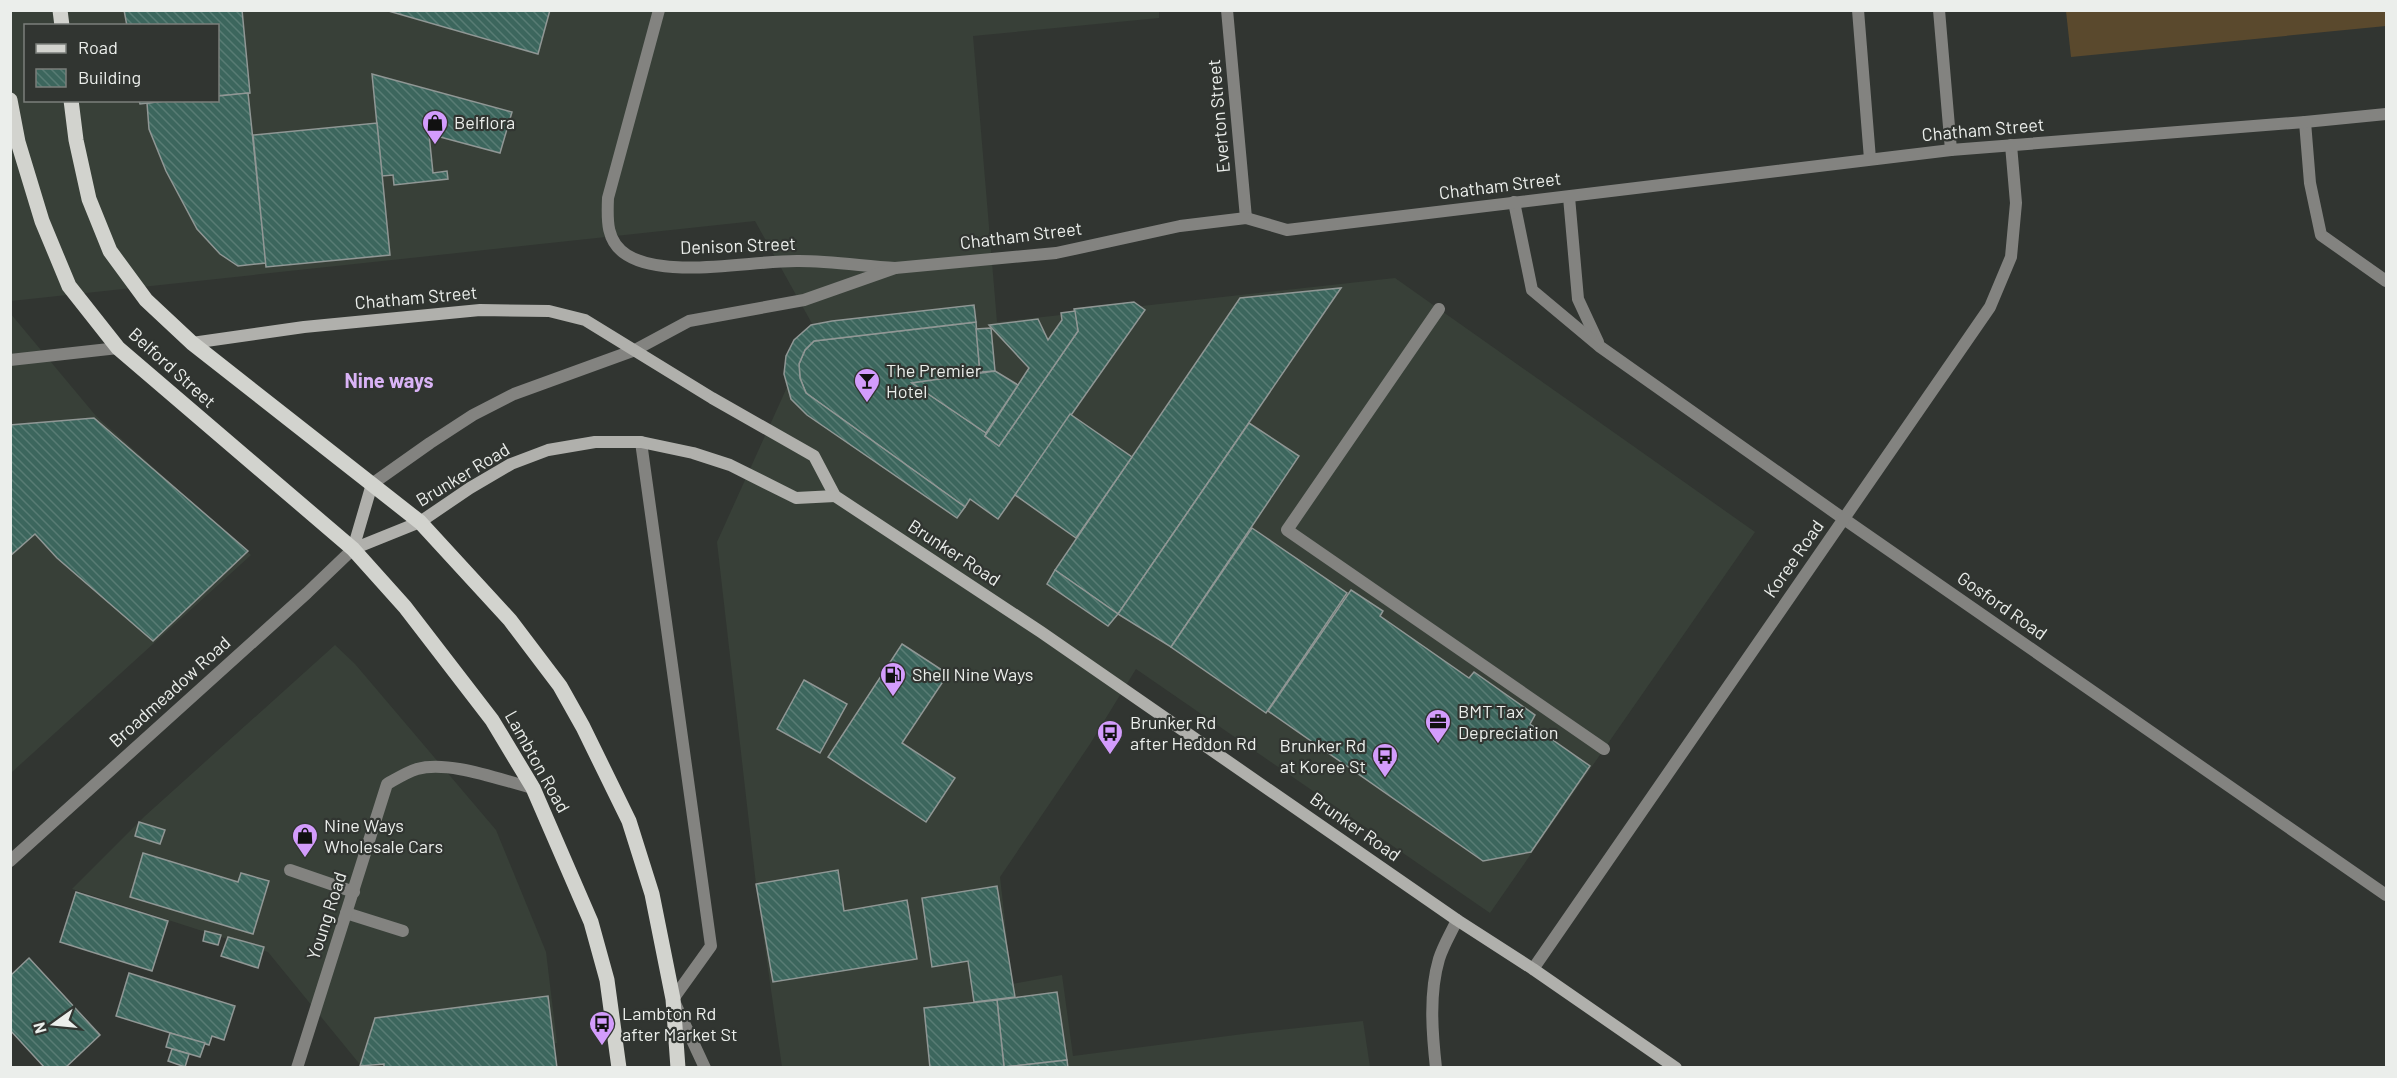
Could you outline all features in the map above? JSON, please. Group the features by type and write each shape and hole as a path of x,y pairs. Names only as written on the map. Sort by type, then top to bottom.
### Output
{"main road":[{"name":"Belford Street","path":"10,100 18,142 42,221 69,286 118,348 352,549"},
{"name":"Belford Street","path":"70,102 89,199 110,251 146,300 192,343 420,522"},
{"name":"Chatham Street","path":"192,343 367,321 480,310 525,309 549,310 585,320 635,350"},
{"name":"Brunker Road","path":"635,350 712,398 814,456 835,496 1041,632 1457,920 1533,969 1676,1068"},
{"name":"Brunker Road","path":"352,549 420,522 511,464 548,450 595,442 641,442 693,453 730,465 796,498 835,496"},
{"path":"352,549 372,484"},
{"path":"420,522 510,620 560,686 584,727 628,821 652,894 673,999 678,1068"},
{"name":"Lambton Road","path":"352,549 405,607 465,684 492,720 533,788 591,922 608,980 619,1068"}],"street":[{"name":"Denison Street","path":"659,10 608,198 607,223 613,240 627,255 655,265 684,268 798,261 895,268"},
{"name":"Everton Street","path":"1227,10 1246,218"},
{"path":"1857,10 1870,159"},
{"path":"1939,10 1951,150"},
{"name":"Chatham Street","path":"372,484 430,442 473,415 514,394 635,350 689,321 804,300 895,268 1056,253 1180,226 1246,218 1287,230 1951,150 2386,114"},
{"path":"2305,122 2310,183 2321,235 2386,281"},
{"name":"Koree Road","path":"1533,969 1990,307 2011,257 2016,203 2011,145"},
{"path":"1569,197 1578,299 1599,346"},
{"name":"Gosford Road","path":"1514,202 1532,290 1599,346 2386,895"},
{"path":"1439,309 1287,530 1604,749"},
{"path":"10,360 118,348"},
{"path":"641,442 711,946 673,999 705,1068"},
{"name":"Broadmeadow Road","path":"10,861 301,598 352,549"},
{"name":"Young Road","path":"297,1068 387,784 416,769 435,766 533,788"},
{"path":"290,870 354,892"},
{"path":"346,913 403,931"},
{"path":"1436,1068 1432,1007 1437,969 1457,920"}],"shaded area":[{"path":"2386,10 2386,26 2071,57 2066,11"},
{"path":"10,11 1159,11 1159,18 973,36 997,322 1395,278 1755,532 1490,913 1136,669 1090,744 1000,877 1012,984 1062,975 1073,1056 1363,1021 1370,1067 782,1067 756,884 717,542 788,385 820,338 755,221 11,301"},
{"path":"10,313 96,416 251,555 12,772"},
{"name":"Nine Ways Wholesale Cars","path":"335,645 355,664 496,830 546,952 557,1043 383,1067 362,1067 268,952 72,889 145,816"}],"building":[{"path":"124,10 242,10 250,93 219,96 219,24 127,24"},
{"path":"385,10 550,10 538,54"},
{"path":"372,74 512,112 500,153 429,134 433,173 447,171 448,179 394,185 393,175 382,176"},
{"path":"248,93 266,263 238,266 220,254 197,229 166,171 149,129 147,103 219,102 219,96"},
{"path":"377,123 390,255 266,267 253,135"},
{"path":"1341,288 1118,614 1055,570 1240,298"},
{"path":"1134,302 1145,310 998,519 970,499 965,507 806,393 800,378 799,364 805,350 814,341 976,322 980,374 912,383 986,433 985,436 999,446 1078,331 1074,309"},
{"path":"974,305 976,322 814,341 805,350 799,364 800,378 806,393 965,507 957,518 807,415 791,399 784,374 786,356 794,340 811,325"},
{"path":"1075,311 1078,331 999,446 985,436 1029,368 989,325 1038,319 1048,340 1062,320 1061,313"},
{"path":"991,328 995,371 980,372 976,329"},
{"path":"995,371 1018,385 986,433 912,383"},
{"path":"1070,414 1132,457 1076,538 1015,495"},
{"path":"94,418 248,551 153,641 57,558 35,534 10,556 10,425"},
{"path":"1249,423 1299,456 1171,647 1118,614"},
{"path":"1252,528 1347,593 1266,713 1171,647"},
{"path":"1055,570 1118,614 1108,626 1047,584"},
{"name":"BMT Tax Depreciation","path":"1351,590 1383,611 1380,616 1469,678 1474,672 1535,715 1530,724 1590,766 1531,852 1483,861 1268,711"},
{"path":"902,644 948,674 902,743 955,778 926,822 828,757"},
{"path":"804,680 847,704 820,753 777,729"},
{"path":"139,822 165,830 160,844 135,836"},
{"path":"143,853 238,882 241,873 269,881 253,934 130,897"},
{"path":"838,870 844,911 907,900 917,959 773,982 756,884"},
{"path":"997,886 1015,997 974,1002 968,961 932,967 922,898"},
{"path":"76,892 168,921 152,971 60,942"},
{"path":"205,931 221,935 218,945 203,941"},
{"path":"228,937 264,947 258,968 221,956"},
{"path":"29,958 100,1035 65,1068 45,1068 10,1030 10,976"},
{"path":"129,973 235,1006 224,1040 212,1036 209,1045 116,1016"},
{"path":"1057,992 1067,1060 1004,1067 997,1000"},
{"path":"548,996 557,1068 384,1068 384,1064 360,1066 375,1018"},
{"path":"997,1000 1004,1067 930,1068 924,1008"},
{"path":"170,1033 205,1043 200,1057 166,1047"},
{"path":"172,1049 189,1054 185,1067 168,1061"},
{"path":"1067,1060 1068,1068 999,1068 1004,1067"}],"place":[{"name":"Belflora","path":"435,146"},
{"name":"The Premier Hotel","path":"867,404"},
{"name":"Shell Nine Ways","path":"893,698"},
{"name":"BMT Tax Depreciation","path":"1438,745"},
{"name":"Brunker Rd after Heddon Rd","path":"1110,756"},
{"name":"Brunker Rd at Koree St","path":"1385,779"},
{"name":"Nine Ways Wholesale Cars","path":"305,859"},
{"name":"Lambton Rd after Market St","path":"602,1047"}],"district":[{"name":"Nine ways","path":"389,381"}]}
